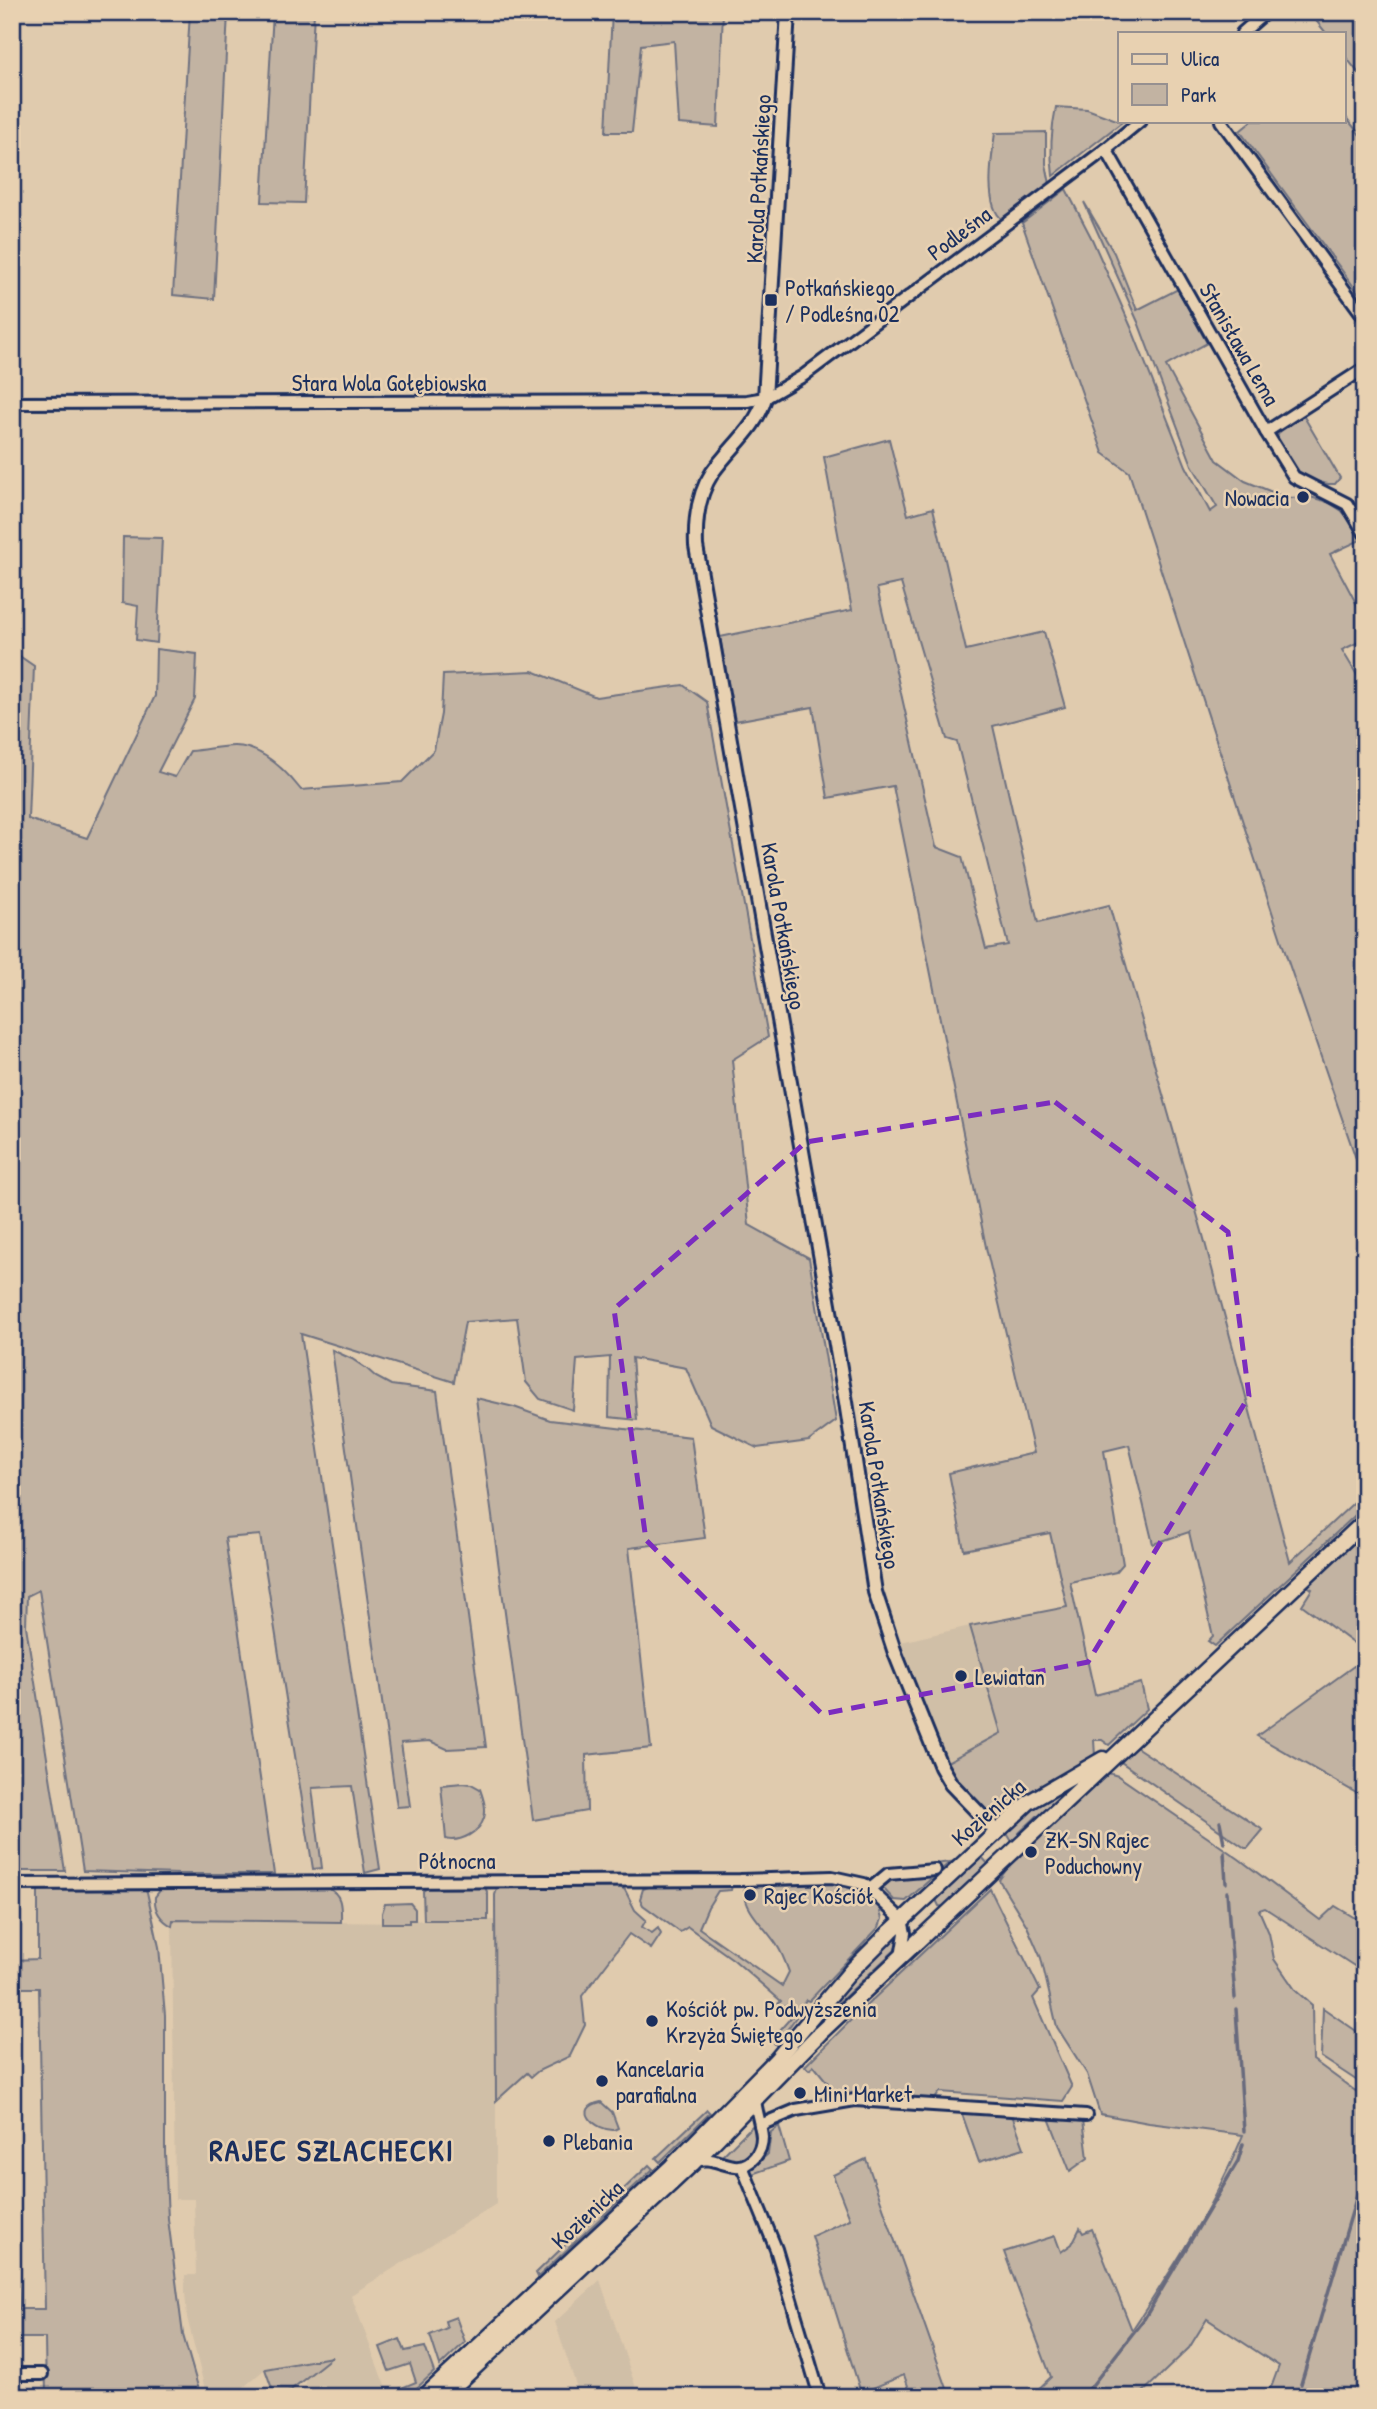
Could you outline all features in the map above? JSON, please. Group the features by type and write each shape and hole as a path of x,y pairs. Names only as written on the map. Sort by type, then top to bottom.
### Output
{"main road":[{"name":"Kozienicka","path":"443,2397 692,2164 711,2153 755,2099 948,1913 1006,1852 1117,1753 1365,1521"},
{"name":"Kozienicka","path":"424,2397 672,2166 776,2060 851,1971 902,1920 1030,1802 1117,1753"},
{"path":"997,1832 1006,1852"},
{"path":"982,1846 995,1842 1006,1852"},
{"path":"930,1895 929,1906 934,1912 948,1913"}],"street":[{"name":"Karola Potkańskiego","path":"788,12 765,398 758,418 712,474 702,493 696,532 699,561 846,1402 875,1592 895,1653 941,1767 951,1784 997,1832"},
{"path":"1243,32 1266,12"},
{"name":"Podleśna","path":"765,398 803,376 1106,149 1138,122"},
{"path":"1222,122 1365,318"},
{"name":"Stanisława Lema","path":"1106,149 1294,477 1347,503 1365,534"},
{"path":"1266,432 1365,368"},
{"name":"Stara Wola Gołębiowska","path":"12,403 747,401 765,398"},
{"path":"978,1812 984,1830 982,1846"},
{"path":"870,1889 888,1874 934,1870"},
{"name":"Północna","path":"12,1884 750,1880 832,1877 853,1881 870,1889 902,1920"},
{"path":"891,1910 891,1931"},
{"path":"901,1957 905,1933 902,1920"},
{"path":"713,2124 711,2153 730,2167 750,2162 760,2150 762,2137 755,2099"},
{"path":"760,2125 796,2110 855,2100 1086,2115"},
{"path":"742,2166 776,2249 820,2397"},
{"path":"12,2374 42,2374"}],"highlighted area":[{"path":"1055,1102 1228,1232 1249,1396 1088,1662 822,1714 646,1540 614,1309 806,1142"}],"shaded area":[{"path":"970,1626 1001,1734 947,1762 901,1642"},
{"path":"172,1920 409,1923 409,1920 496,1920 496,2204 351,2295 389,2397 310,2397 304,2379 330,2357 265,2369 232,2397 215,2397 206,2393 187,2317 185,2292 185,2275 196,2275 194,2199 175,2199"},
{"path":"600,2280 639,2397 580,2397 555,2322"}],"green space":[{"path":"190,12 228,12 214,299 173,295"},
{"path":"273,12 314,12 304,203 262,202"},
{"path":"612,12 723,12 718,127 679,124 674,41 641,45 632,132 606,132"},
{"path":"1309,12 1362,12 1365,15 1365,81 1346,57 1346,32 1325,32"},
{"path":"1056,107 1087,109 1122,122 1053,176 1053,124"},
{"path":"1346,117 1365,141 1365,302 1240,131 1251,122 1346,122"},
{"path":"1046,132 1046,164 1050,184 1003,220 993,204 991,192 995,133"},
{"path":"1066,189 1092,239 1131,327 1186,466 1210,512 1217,507 1192,465 1138,322 1084,202 1114,253 1137,310 1178,289 1207,343 1166,366 1217,460 1245,481 1287,498 1310,497 1328,502 1342,511 1365,538 1330,554 1365,620 1365,639 1342,650 1365,685 1365,1185 1289,964 1129,472 1103,453 1022,223"},
{"path":"1303,415 1340,478 1335,484 1301,475 1283,451 1277,437 1280,431"},
{"path":"889,439 908,515 933,508 966,650 1044,632 1065,707 993,726 1038,923 1109,905 1203,1235 1290,1562 1365,1492 1365,1506 1215,1646 1208,1641 1213,1636 1189,1532 1153,1544 1129,1445 1104,1451 1123,1564 1116,1572 1070,1582 1095,1695 1141,1683 1147,1709 1109,1745 1102,1740 1094,1740 1095,1756 1001,1813 994,1813 977,1803 947,1762 1001,1733 970,1626 1067,1607 1050,1533 964,1550 949,1473 1034,1453 987,1252 893,786 828,798 813,707 735,721 720,637 852,610 824,457","holes":["901,583 947,739 957,742 1008,945 986,949 962,857 936,847 877,588"]},
{"path":"123,537 162,538 157,643 136,640 138,606 122,603"},
{"path":"156,649 197,654 195,699 158,772 175,777 190,751 229,746 244,747 272,761 301,790 402,782 434,750 441,714 443,675 533,671 596,697 683,685 707,702 768,1037 732,1060 749,1225 809,1258 836,1421 809,1441 757,1448 711,1425 686,1368 632,1358 637,1420 609,1417 610,1357 577,1360 573,1410 540,1399 526,1382 517,1318 465,1322 454,1382 301,1334 380,1869 365,1873 352,1786 312,1788 322,1868 313,1869 260,1535 225,1538 274,1874 83,1871 39,1590 27,1596 26,1626 65,1871 12,1871 12,651 34,666 28,819 87,838 155,696"},
{"path":"332,1350 352,1359 391,1385 437,1391 486,1747 447,1749 430,1741 401,1743 410,1806 397,1807"},
{"path":"476,1398 514,1407 550,1420 691,1437 705,1538 629,1548 651,1748 586,1755 587,1811 533,1820"},
{"path":"1365,1533 1365,1647 1352,1642 1302,1605 1312,1589 1307,1586"},
{"path":"1365,1658 1365,1798 1257,1736"},
{"path":"1136,1747 1263,1830 1248,1848 1245,1848 1121,1762"},
{"path":"1105,1772 1118,1776 1239,1859 1320,1920 1335,1906 1365,1924 1365,1973 1265,1908 1259,1910 1269,1933 1274,1959 1296,1991 1312,2005 1313,2060 1365,2098 1365,2397 1264,2397 1279,2366 1207,2319 1189,2348 1138,2397 1030,2397 1051,2377 1004,2252 1055,2236 1061,2252 1072,2244 1080,2228 1083,2233 1092,2229 1132,2330 1207,2210 1243,2135 1100,2114 1087,2074 1057,2027 1041,1958 1027,1926 999,1880 1009,1863"},
{"path":"463,1783 480,1789 485,1807 484,1818 478,1828 469,1835 446,1839 441,1785"},
{"path":"1066,1789 1068,1792 1044,1816 1037,1816 1019,1833 1019,1840 1014,1845 1006,1832 1035,1804"},
{"path":"980,1855 990,1866 945,1907 939,1906 937,1894"},
{"path":"950,1862 906,1901 894,1900 881,1886 889,1878 936,1874 935,1864"},
{"path":"654,1885 732,1886 731,1890 718,1891 699,1928 782,1986 789,1972 786,1963 780,1950 752,1913 744,1890 754,1885 841,1885 866,1894 883,1909 880,1912 882,1919 879,1927 809,2001 806,2000 776,2045 771,2040 795,2013 787,2006 776,2009 781,2001 734,1960 688,1927 680,1932 643,1905 640,1899 643,1889"},
{"path":"429,1887 485,1887 488,1894 488,1920 424,1920 423,1891"},
{"path":"620,1887 625,1890 635,1910 646,1920 642,1927 652,1933 658,1928 661,1934 651,1949 629,1934 582,1996 585,2025 570,2056 531,2077 527,2073 496,2101 495,1895 497,1889"},
{"path":"144,1888 159,1947 165,2015 168,2219 183,2335 201,2397 46,2397 45,2338 12,2338 12,2273 18,2273 19,2309 45,2309 39,1988 12,1988 12,1960 38,1959 38,1889"},
{"path":"162,1888 327,1888 338,1898 341,1922 173,1920 172,1926 157,1910 155,1897"},
{"path":"990,1889 1040,1990 1033,1998 1072,2087 1063,2101 940,2092 931,2104 918,2097 912,2101 840,2098 814,2066 809,2070 805,2066"},
{"path":"410,1903 415,1909 415,1920 409,1920 409,1923 382,1923 385,1904"},
{"path":"901,1929 900,1941 895,1950 837,2004 834,2001"},
{"path":"1323,2008 1365,2037 1365,2086 1321,2057"},
{"path":"601,2102 612,2112 618,2128 614,2130 600,2127 590,2119 588,2109"},
{"path":"707,2110 710,2113 660,2162 656,2158"},
{"path":"961,2111 1012,2115 1024,2148 979,2162"},
{"path":"1049,2118 1083,2120 1088,2158 1070,2171"},
{"path":"755,2123 758,2143 749,2158 735,2162 722,2156"},
{"path":"779,2126 789,2161 752,2174 750,2170 768,2154 771,2132"},
{"path":"866,2159 950,2397 912,2397 904,2375 861,2393 812,2236 850,2219 833,2175"},
{"path":"649,2165 653,2169 538,2277 536,2273"},
{"path":"456,2317 465,2342 440,2366 430,2335 447,2328 445,2321"},
{"path":"400,2339 405,2351 425,2347 434,2372 407,2397 396,2397 394,2391 416,2382 410,2364 389,2371 380,2347"},
{"path":"332,2357 282,2397 275,2397 265,2369"}],"waterway":[{"path":"1220,1822 1224,1843"},
{"path":"1224,1852 1226,1883"},
{"path":"1227,1892 1235,1998"},
{"path":"1236,2009 1244,2131"},
{"path":"1083,2397 1144,2319 1238,2161 1243,2144"},
{"path":"1301,2384 1358,2192 1365,2187"}],"place":[{"name":"Potkańskiego / Podleśna 02","path":"771,300"},
{"name":"Nowacia","path":"1303,497"},
{"name":"Lewiatan","path":"961,1676"},
{"name":"ZK-SN Rajec Poduchowny","path":"1031,1852"},
{"name":"Rajec Kościół","path":"750,1895"},
{"name":"Kościół pw. Podwyższenia Krzyża Świętego","path":"652,2021"},
{"name":"Kancelaria parafialna","path":"602,2081"},
{"name":"Mini Market","path":"800,2093"},
{"name":"Plebania","path":"549,2141"}],"district":[{"name":"RAJEC SZLACHECKI","path":"332,2150"}]}
